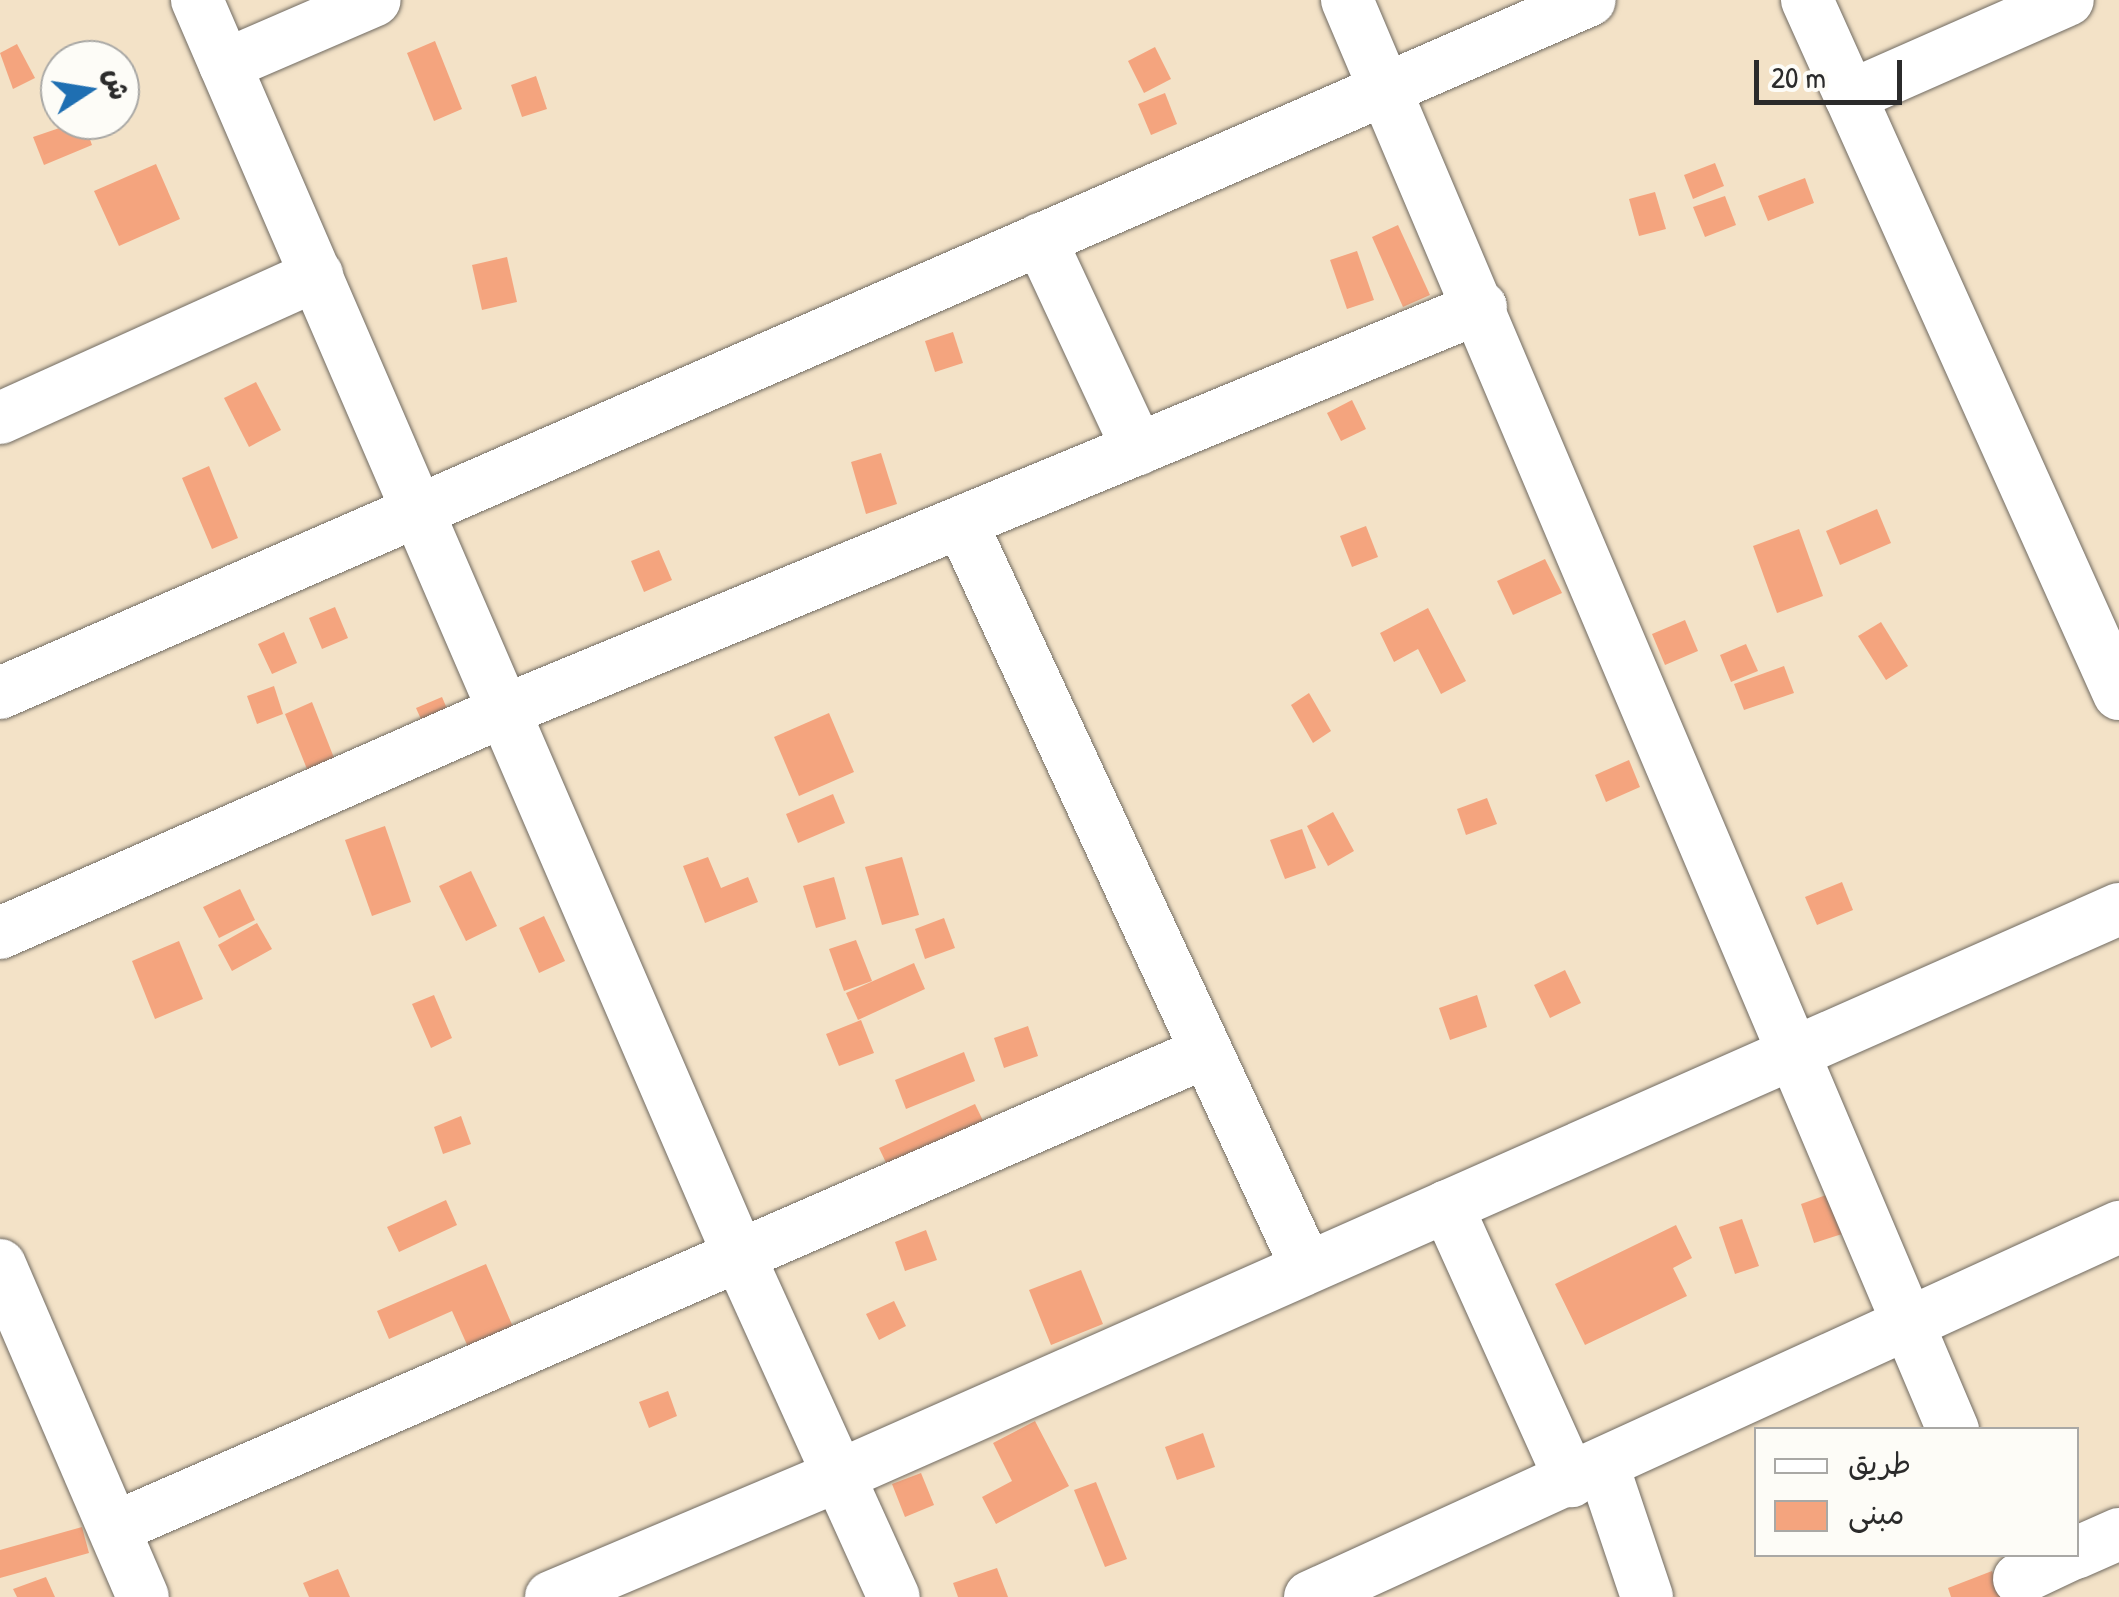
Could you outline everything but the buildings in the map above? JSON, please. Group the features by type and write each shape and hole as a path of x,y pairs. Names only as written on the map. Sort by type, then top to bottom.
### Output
{"street":[{"path":"197,0 740,1258 894,1597"},
{"path":"225,65 374,0"},
{"path":"1347,0 1481,306 1790,1054 1952,1427"},
{"path":"0,692 1590,0"},
{"path":"1807,0 2119,694"},
{"path":"1850,96 2068,0"},
{"path":"1040,239 1138,448"},
{"path":"0,418 316,275"},
{"path":"0,933 506,710 1481,306"},
{"path":"962,522 1306,1268"},
{"path":"551,1597 840,1476 2119,909"},
{"path":"114,1528 1206,1052"},
{"path":"1447,1206 1648,1597"},
{"path":"1310,1597 1587,1474 2119,1226"},
{"path":"0,1265 16,1347 114,1528 144,1597"},
{"path":"2079,1552 2119,1534"},
{"path":"2018,1577 2067,1557"}]}
